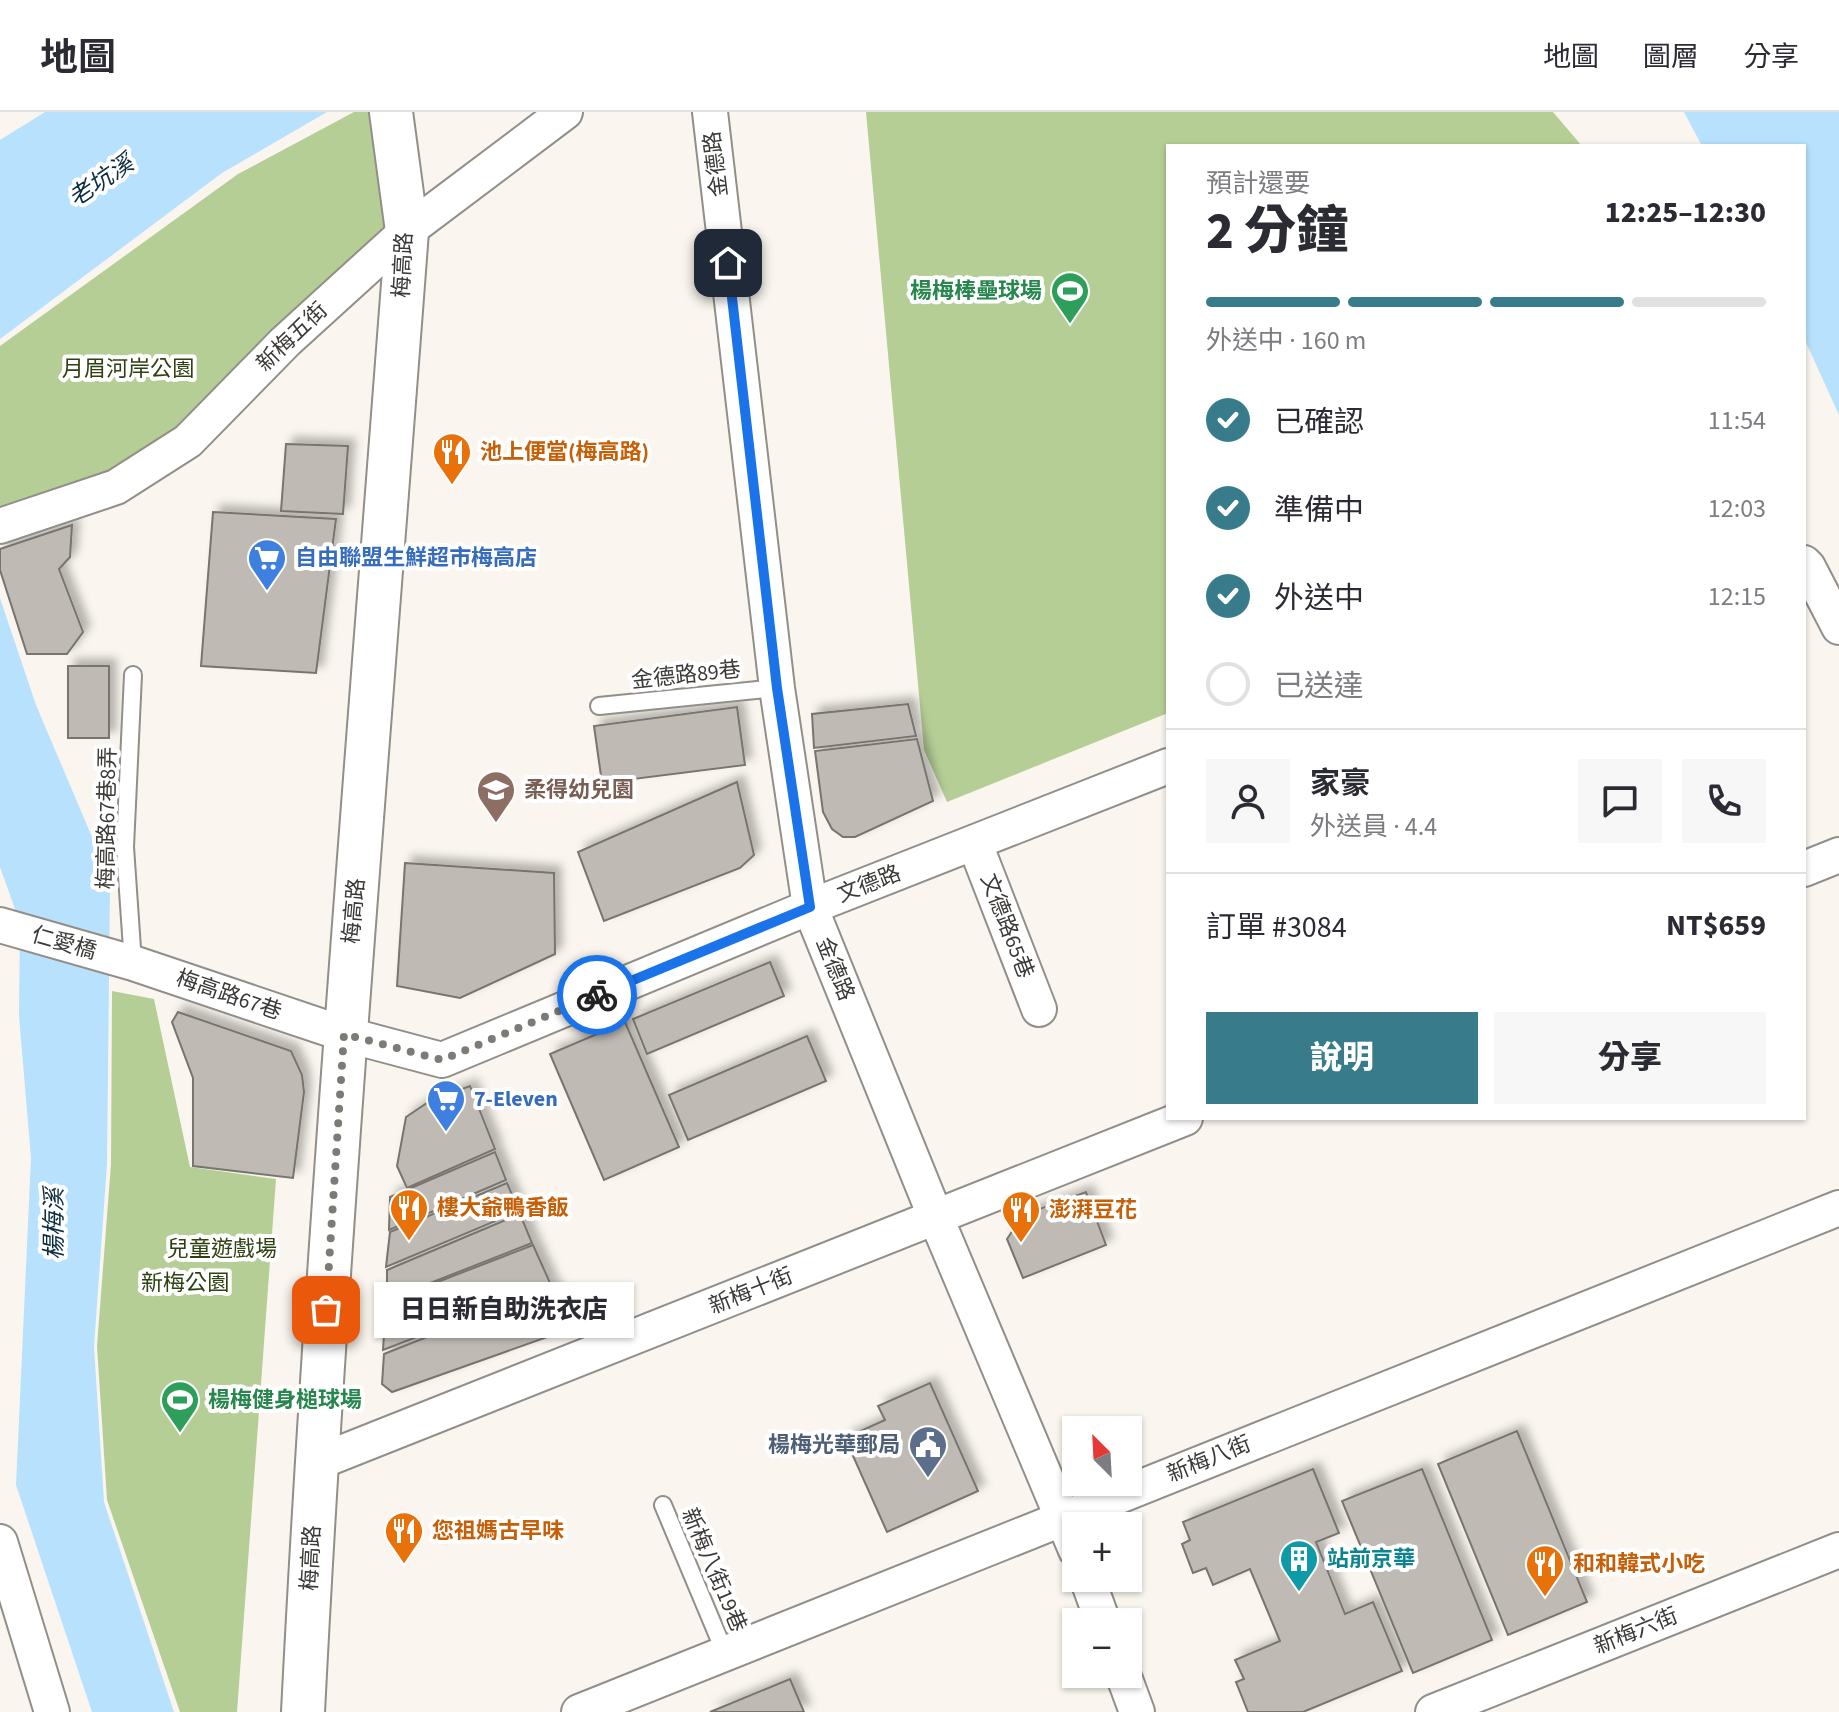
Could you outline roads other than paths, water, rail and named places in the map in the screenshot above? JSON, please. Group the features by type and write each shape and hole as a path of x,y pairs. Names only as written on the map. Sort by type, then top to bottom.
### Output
{"street":[{"name":"梅高路","path":"303,1712 344,1034 407,231 391,112"},
{"name":"新梅五街","path":"0,526 116,487 188,441 285,342 407,231 565,112"},
{"name":"金德路","path":"710,112 777,688 810,907 936,1218 1062,1512"},
{"path":"1806,565 1839,627"},
{"name":"文德路","path":"344,1034 442,1060 810,907 1166,771"},
{"name":"文德路65巷","path":"975,844 1039,1009"},
{"path":"1806,868 1839,855"},
{"name":"仁愛橋","path":"8,927 123,960"},
{"name":"梅高路67巷","path":"123,960 344,1034"},
{"name":"新梅十街","path":"316,1463 1180,1120"},
{"name":"新梅八街","path":"1077,1512 1839,1208"},
{"name":"新梅八街","path":"579,1712 1062,1518"},
{"path":"0,1542 52,1712"},
{"name":"新梅六街","path":"1438,1711 1839,1550"},
{"path":"1128,1688 1137,1712"}],"lane":[{"name":"梅高路67巷8弄","path":"123,960 133,675"},
{"name":"金德路89巷","path":"599,706 777,688"},
{"name":"新梅八街19巷","path":"663,1505 725,1653"}],"water":[{"name":"老坑溪","path":"45,112 327,112 222,173 0,339 0,140"},
{"path":"1684,112 1839,112 1839,415 1806,342 1806,144 1701,144"},
{"name":"楊梅溪","path":"0,598 36,705 95,844 110,889 107,1164 94,1347 104,1502 174,1712 92,1712 16,1485 31,1158 19,1016 20,923 0,867"}],"place":[{"name":"楊梅棒壘球場","path":"1070,325"},
{"name":"池上便當(梅高路)","path":"452,486"},
{"name":"自由聯盟生鮮超市梅高店","path":"267,592"},
{"name":"柔得幼兒園","path":"496,824"},
{"name":"7-Eleven","path":"446,1133"},
{"name":"樓大爺鴨香飯","path":"409,1242"},
{"name":"澎湃豆花","path":"1021,1244"},
{"name":"日日新自助洗衣店","path":"326,1310"},
{"name":"楊梅健身槌球場","path":"180,1434"},
{"name":"楊梅光華郵局","path":"928,1479"},
{"name":"您祖媽古早味","path":"404,1565"},
{"name":"站前京華","path":"1299,1593"},
{"name":"和和韓式小吃","path":"1545,1598"}],"park label":[{"name":"月眉河岸公園","path":"128,369"},
{"name":"兒童遊戲場","path":"222,1249"},
{"name":"新梅公園","path":"185,1283"}]}
